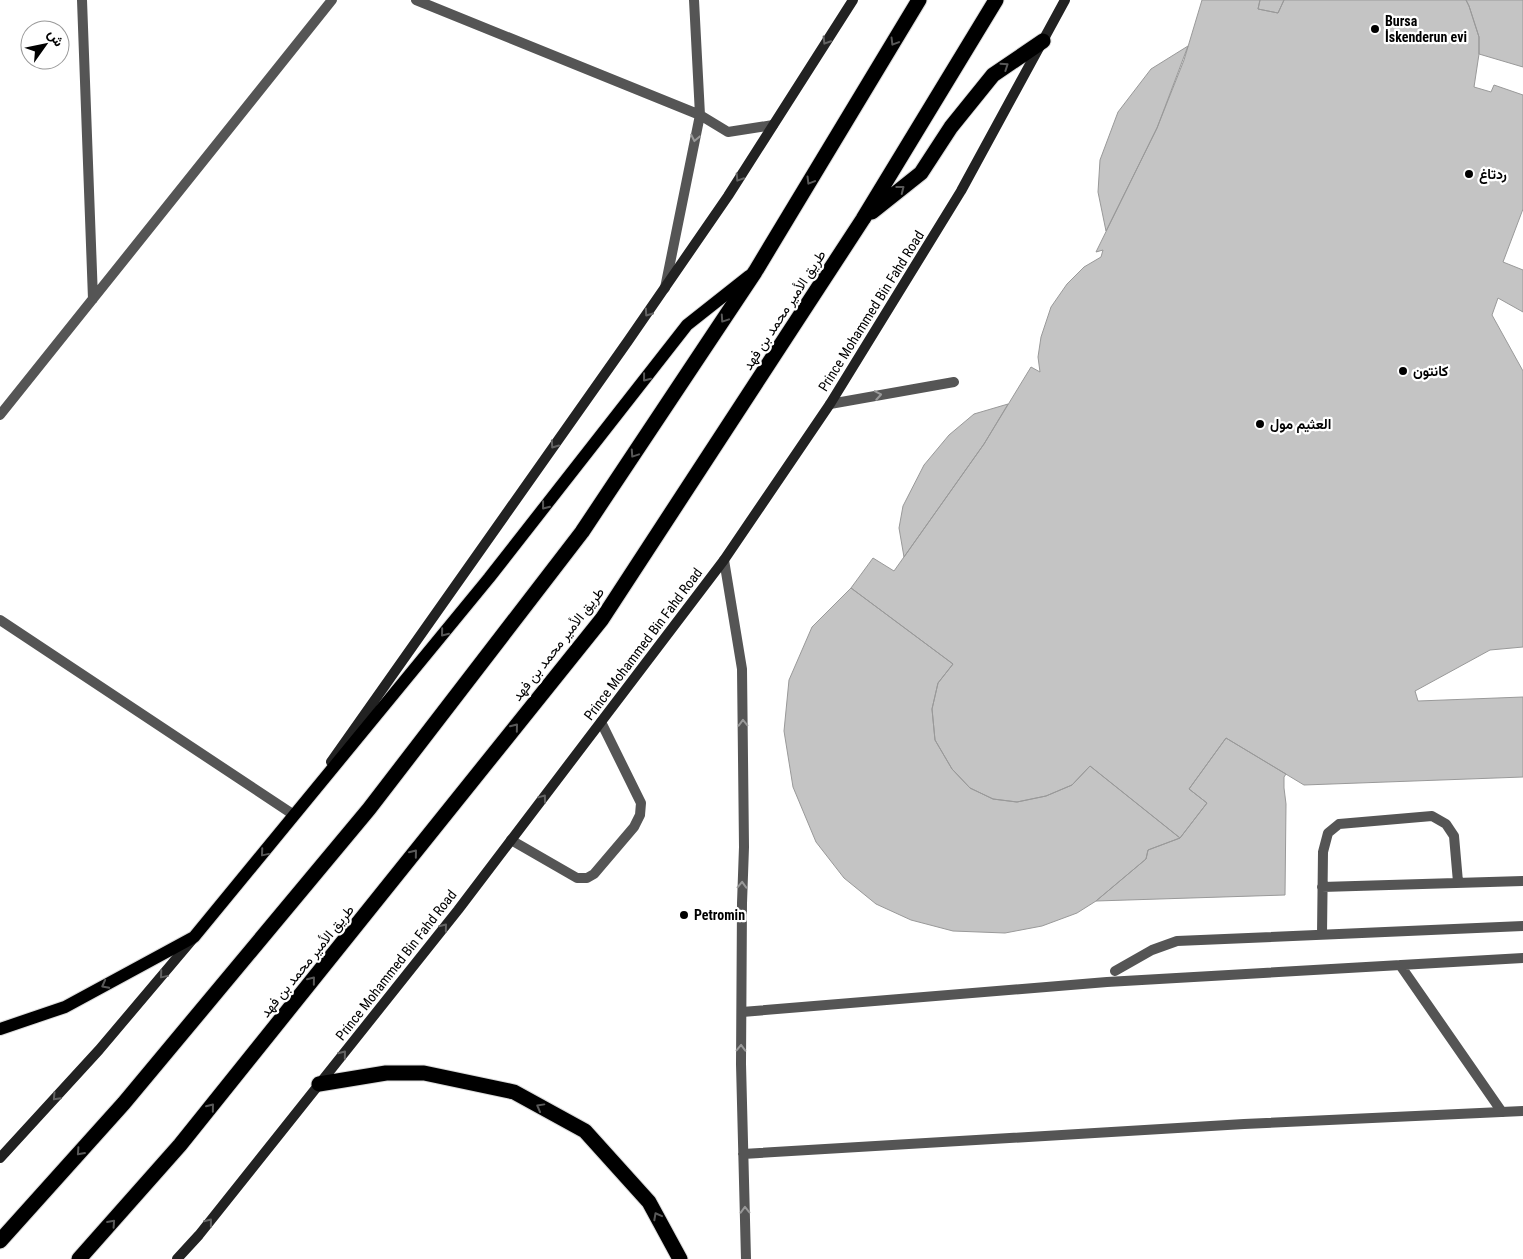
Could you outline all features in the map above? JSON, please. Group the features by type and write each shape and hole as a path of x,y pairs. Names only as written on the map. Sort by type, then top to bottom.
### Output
{"highway":[{"path":"0,1242 124,1103 369,809 576,540 755,272 919,0"},
{"name":"طريق الأمير محمد بن فهد","path":"79,1259 180,1145 602,618 863,219 996,0"},
{"path":"863,219 921,173 951,127 993,74 1043,41"},
{"path":"319,1084 386,1073 424,1073 514,1092 585,1131 649,1202 680,1259"}],"main road":[{"path":"294,815 665,288 728,196 853,0"},
{"name":"Prince Mohammed Bin Fahd Road","path":"177,1259 199,1235 511,840 724,560 830,404 961,191 1065,0"},
{"path":"0,1158 99,1050 276,838 489,578 687,325 755,272"},
{"path":"0,1029 65,1007 194,937"}],"street":[{"path":"82,0 93,299"},
{"path":"0,415 332,0"},
{"path":"416,0 700,116 728,132 773,125"},
{"path":"665,288 700,116 694,0"},
{"path":"830,404 954,382"},
{"path":"724,560 742,669 744,847 741,1064 746,1259"},
{"path":"0,620 294,815"},
{"path":"511,840 576,878 587,878 594,874 634,826 640,815 641,803 601,722"},
{"path":"1322,934 1323,852 1328,833 1339,824 1432,816 1446,824 1454,836 1458,882"},
{"path":"1322,887 1523,881"},
{"path":"1115,971 1152,950 1177,941 1523,926"},
{"path":"742,1012 1107,982 1523,958"},
{"path":"1400,965 1502,1112"},
{"path":"743,1154 1234,1125 1523,1111"}],"building":[{"name":"العثيم مول","path":"1202,0 1260,0 1258,9 1278,13 1284,0 1466,0 1479,37 1479,54 1474,87 1491,92 1494,85 1523,95 1523,209 1503,262 1523,270 1523,312 1498,298 1492,315 1523,371 1523,647 1490,650 1415,691 1418,701 1523,697 1523,777 1304,785 1226,738 1189,789 1207,803 1180,838 1090,766 1072,785 1046,796 1017,802 993,799 970,788 952,769 935,740 932,709 938,683 953,664 851,588 873,558 894,571 984,444 1031,367 1040,372 1038,357 1041,337 1051,307 1067,284 1084,267 1101,257 1103,250 1096,252 1157,128 1184,60"},
{"path":"1260,0 1284,0 1278,13 1258,9"},
{"path":"1466,0 1523,0 1523,67 1479,54 1479,37"},
{"path":"1188,46 1157,128 1106,231 1098,192 1100,160 1118,112 1151,69"},
{"path":"1008,404 984,444 904,557 899,528 903,506 924,465 949,435 974,414"},
{"path":"851,588 953,664 938,683 932,709 935,740 952,769 970,788 993,799 1017,802 1046,796 1072,785 1090,766 1180,838 1148,850 1146,859 1096,901 1077,913 1042,926 1005,933 953,931 911,920 876,904 844,878 816,842 793,787 784,731 789,680 812,627"},
{"path":"1226,738 1286,774 1284,777 1286,804 1285,895 1096,901 1146,859 1148,850 1180,838 1207,803 1189,789"}],"place":[{"name":"Bursa İskenderun evi","path":"1375,29"},
{"name":"ردتاغ","path":"1469,174"},
{"name":"كانتون","path":"1403,371"},
{"name":"العثيم مول","path":"1260,424"},
{"name":"Petromin","path":"684,915"}]}
